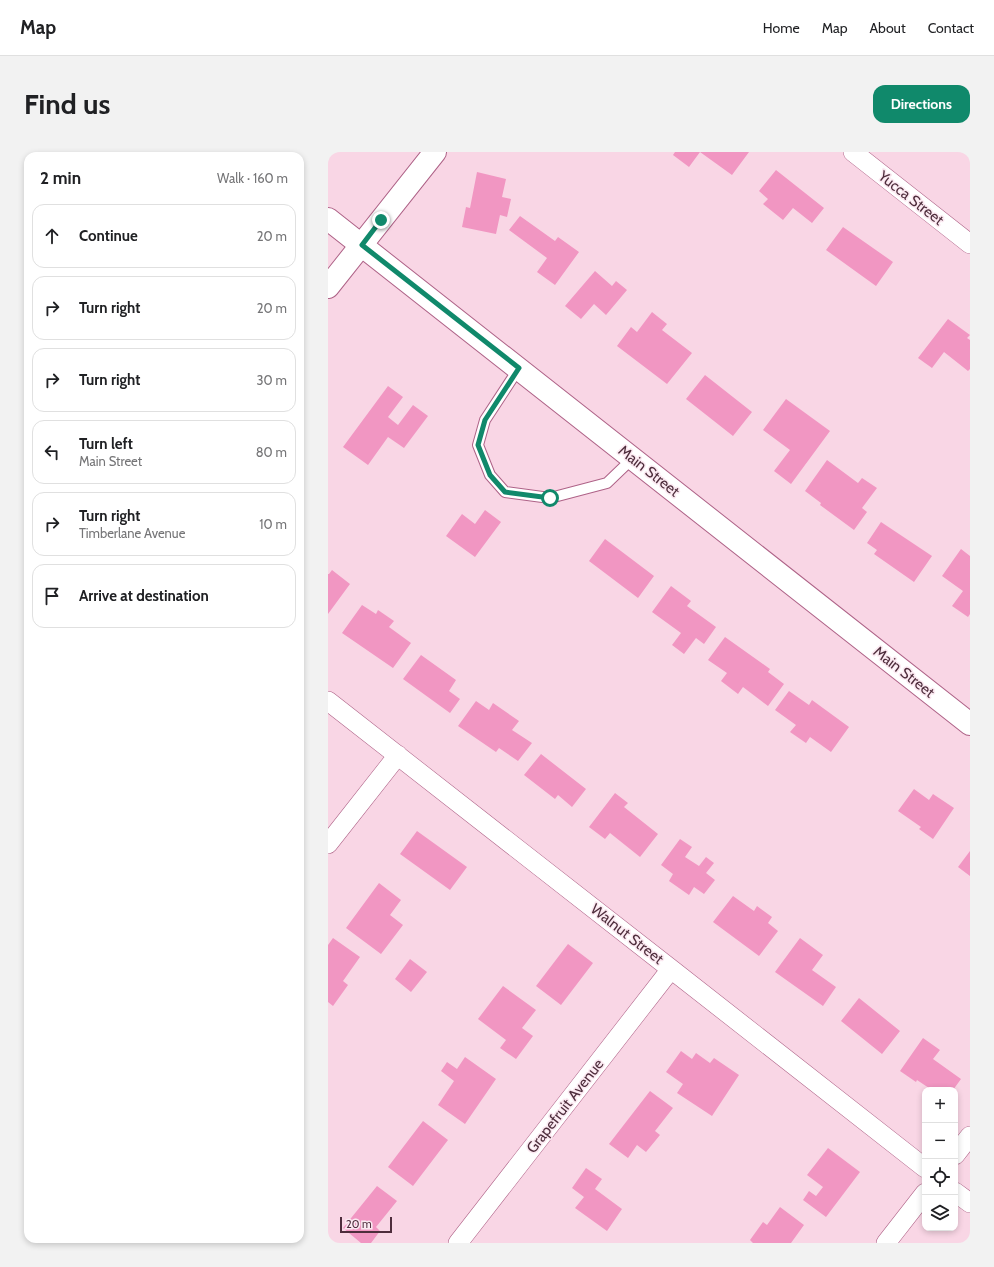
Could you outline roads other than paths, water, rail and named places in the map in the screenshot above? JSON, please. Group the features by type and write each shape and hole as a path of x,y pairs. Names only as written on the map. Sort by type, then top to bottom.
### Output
{"main road":[{"path":"328,287 435,152"},
{"name":"Main Street","path":"328,218 970,724"}],"street":[{"name":"Yucca Street","path":"853,152 970,244"},
{"name":"Walnut Street","path":"328,701 922,1166"},
{"path":"328,844 398,755"},
{"name":"Grapefruit Avenue","path":"458,1243 671,969"},
{"path":"958,1151 970,1136"},
{"path":"958,1194 970,1203"},
{"path":"886,1243 923,1195"}],"lane":[{"path":"519,368 485,420 478,445 490,475 505,492 550,498 607,483 633,458"}]}
